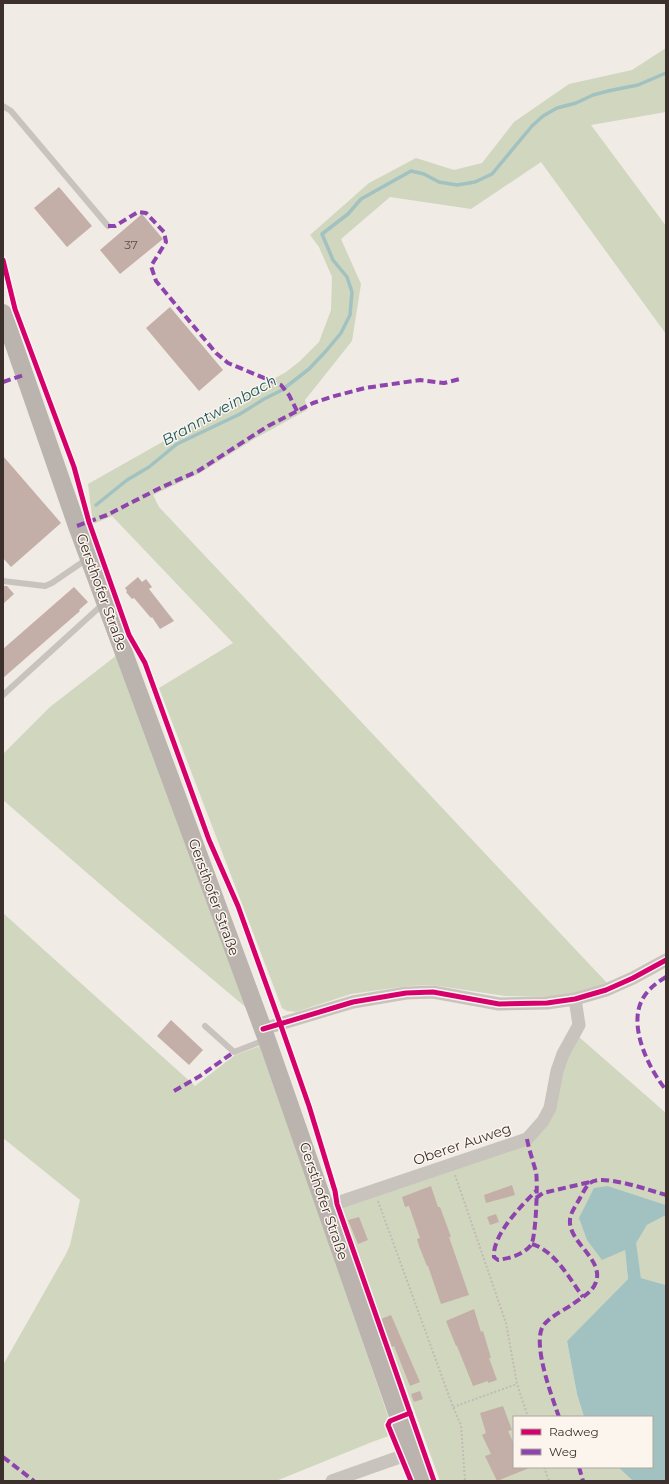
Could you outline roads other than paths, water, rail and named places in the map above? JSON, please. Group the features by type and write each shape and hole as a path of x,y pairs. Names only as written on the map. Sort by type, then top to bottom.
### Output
{"main road":[{"name":"Gersthofer Straße","path":"3,313 89,558 265,1034 410,1453 422,1481"}],"street":[{"path":"265,1034 353,1002 406,993 433,992 499,1004 547,1003 575,999 606,990 633,978 666,960"},
{"name":"Oberer Auweg","path":"326,1208 527,1139 543,1121 550,1108 557,1071 563,1054 579,1025 575,999"},
{"path":"332,1481 410,1453"}],"lane":[{"path":"3,106 11,111 108,226"},
{"path":"3,580 45,586 52,583 89,558"},
{"path":"3,695 106,602"},
{"path":"205,1026 234,1052 265,1034"}],"water":[{"path":"608,1186 666,1205 666,1215 647,1225 636,1243 641,1278 666,1285 666,1481 633,1481 619,1468 653,1468 653,1416 584,1416 577,1394 567,1341 628,1279 625,1250 602,1260 587,1240 579,1218 594,1188"}],"waterway":[{"name":"Branntweinbach","path":"96,505 127,480 149,467 177,444 240,414 282,390 309,369 326,351 341,333 350,315 352,292 347,277 333,260 322,234 348,214 361,199 411,171 424,174 439,182 457,185 475,182 492,174 532,126 543,116 557,108 576,103 593,95 638,85 666,73"}]}
